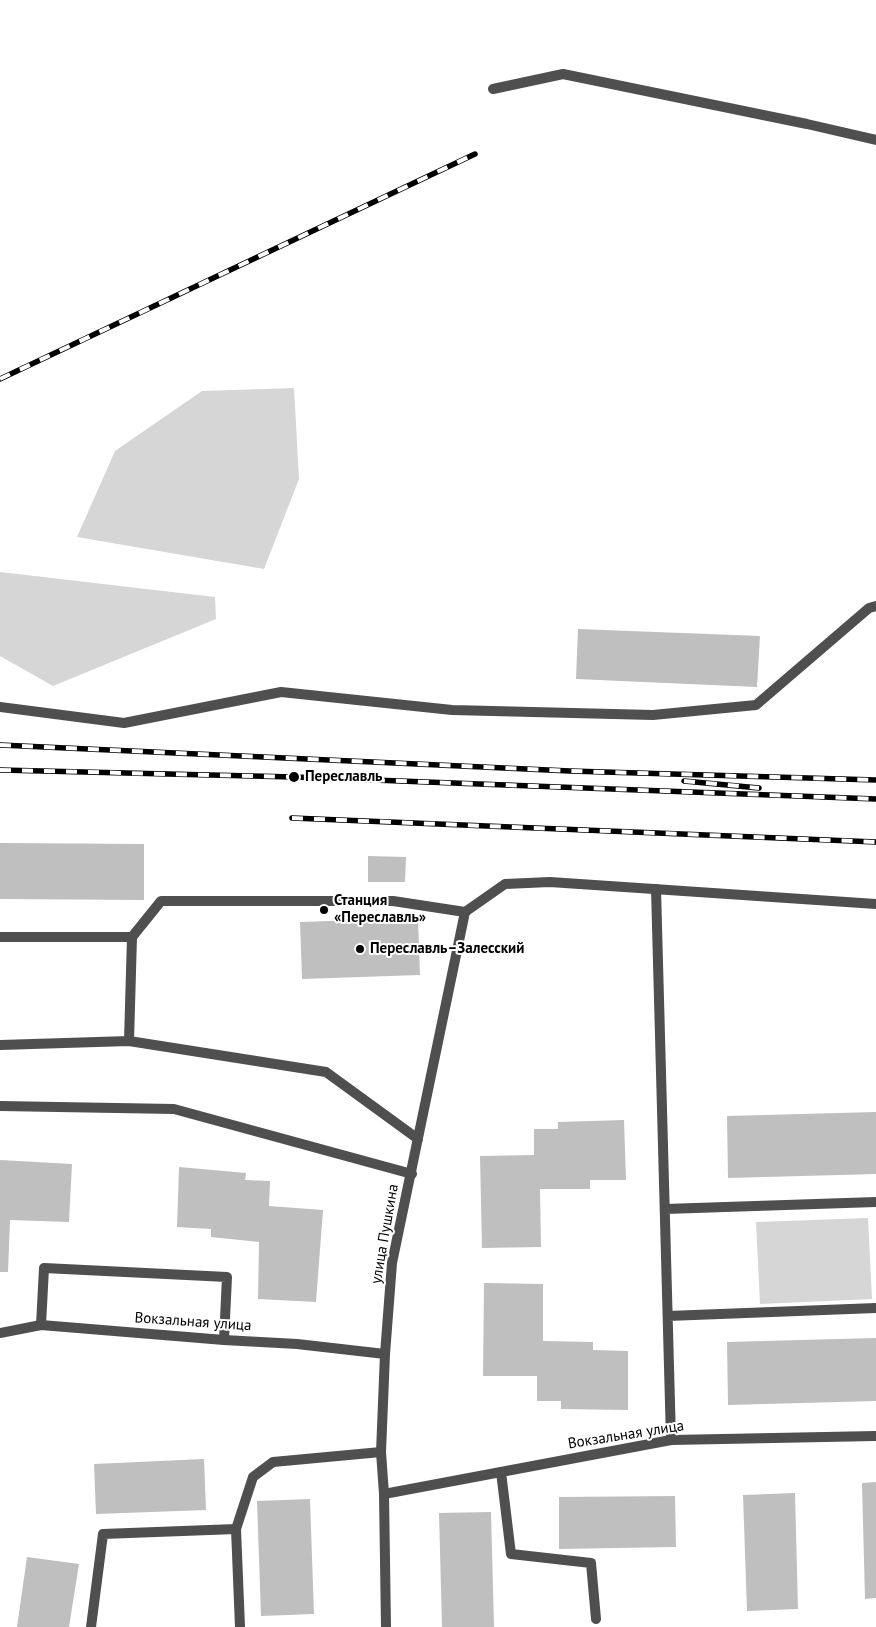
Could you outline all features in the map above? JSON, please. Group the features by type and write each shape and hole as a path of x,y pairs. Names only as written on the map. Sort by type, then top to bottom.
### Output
{"street":[{"path":"493,89 563,74 876,140"},
{"path":"0,707 124,723 281,692 452,710 653,715 756,705 869,608 876,606"},
{"path":"129,1041 132,937 161,901 393,900 465,912 505,884 550,882 876,904"},
{"path":"656,889 671,1440"},
{"name":"улица Пушкина","path":"386,1627 384,1494 381,1452 385,1354 392,1263 465,912"},
{"path":"0,937 132,937"},
{"path":"0,1045 129,1041 326,1072 418,1139"},
{"path":"0,1106 174,1109 412,1174"},
{"path":"665,1208 876,1202"},
{"path":"41,1325 44,1268 227,1277 224,1340"},
{"path":"668,1316 876,1308"},
{"name":"Вокзальная улица","path":"0,1333 41,1325 297,1344 385,1354"},
{"name":"Вокзальная улица","path":"384,1494 671,1440 876,1436"},
{"path":"240,1627 236,1529 253,1477 273,1462 381,1452"},
{"path":"501,1472 511,1554 591,1563 596,1619"},
{"path":"91,1627 103,1534 236,1529"}],"shaded area":[{"path":"294,388 299,479 264,569 77,537 115,451 202,391"},
{"path":"0,572 215,597 216,619 53,686 0,656"},
{"path":"868,1218 872,1299 760,1304 756,1222"}],"building":[{"path":"578,629 760,636 757,687 576,679"},
{"path":"0,843 144,844 144,900 0,899"},
{"path":"368,856 406,857 405,882 368,882"},
{"name":"Переславль–Залесский","path":"418,918 420,975 302,979 300,922"},
{"path":"876,1112 876,1174 728,1178 727,1116"},
{"path":"624,1120 626,1180 590,1180 590,1189 540,1189 541,1247 482,1248 480,1156 534,1155 534,1129 558,1129 558,1122"},
{"path":"0,1160 72,1164 69,1222 10,1220 8,1272 0,1272"},
{"path":"179,1167 246,1173 245,1180 270,1181 269,1206 323,1210 316,1302 258,1299 259,1242 211,1237 211,1229 177,1227"},
{"path":"484,1283 543,1284 543,1341 593,1342 593,1350 628,1351 628,1410 561,1409 561,1401 537,1401 537,1376 483,1376"},
{"path":"876,1338 876,1401 728,1405 727,1342"},
{"path":"204,1459 206,1510 96,1514 94,1464"},
{"path":"876,1482 876,1598 865,1599 862,1483"},
{"path":"795,1493 798,1609 747,1611 743,1495"},
{"path":"675,1496 676,1547 559,1549 559,1497"},
{"path":"310,1499 314,1614 261,1616 257,1501"},
{"path":"491,1512 494,1627 442,1627 439,1513"},
{"path":"27,1557 79,1564 69,1627 17,1627"}],"railway":[{"path":"0,379 475,154"},
{"path":"0,745 570,771 876,780"},
{"path":"0,770 294,777 876,799"},
{"path":"684,781 759,788"},
{"path":"292,818 876,842"}],"place":[{"name":"Переславль","path":"294,777"},
{"name":"Станция «Переславль»","path":"324,910"},
{"name":"Переславль–Залесский","path":"360,949"}]}
